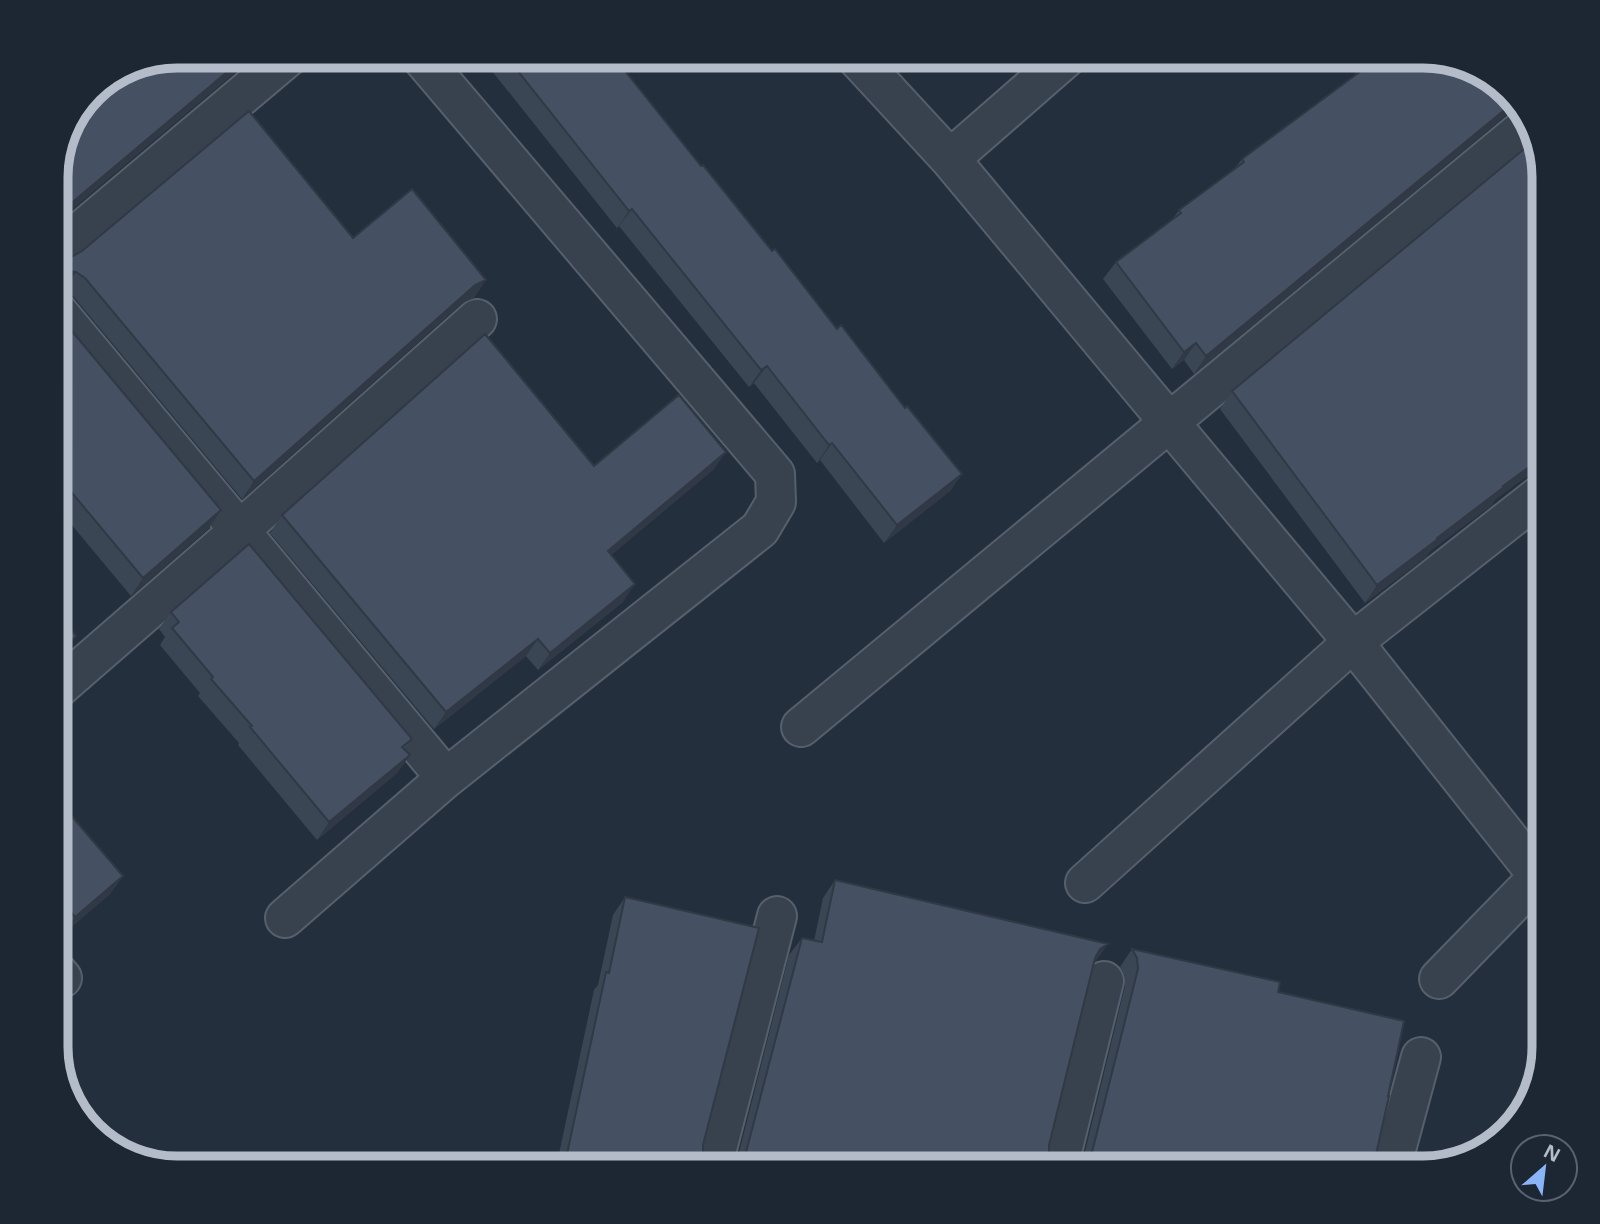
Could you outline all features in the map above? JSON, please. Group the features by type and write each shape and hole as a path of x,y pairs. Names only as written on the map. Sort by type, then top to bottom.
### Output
{"street":[{"path":"68,242 275,68"},
{"path":"285,918 446,778 760,529 776,502 775,474 430,68"},
{"path":"866,68 950,159 1353,642 1532,865"},
{"path":"950,159 1054,68"},
{"path":"801,727 1522,131"},
{"path":"68,680 477,319"},
{"path":"68,324 446,778"},
{"path":"1085,884 1353,642 1532,501"},
{"path":"1439,979 1532,887"},
{"path":"715,1156 777,916"},
{"path":"1061,1156 1104,981"},
{"path":"1394,1156 1421,1057"}],"building":[{"path":"232,68 68,206 68,170 72,149 79,129 105,95 142,74 163,69"},
{"path":"516,68 623,68 772,251 775,249 837,329 841,325 905,408 907,406 962,474 897,525 767,366 761,370 632,209 629,211"},
{"path":"1365,68 1423,68 1458,74 1489,91 1507,108 1206,356 1196,343 1184,352 1116,262 1181,213 1179,210 1244,162 1242,159"},
{"path":"249,111 353,238 412,189 486,280 475,285 254,481 85,278 76,272 68,271 68,256 82,251"},
{"path":"1527,147 1532,177 1532,465 1377,585 1232,391"},
{"path":"68,326 221,510 143,578 68,488"},
{"path":"485,334 594,466 679,395 726,452 608,551 635,584 550,653 538,639 446,712 282,515"},
{"path":"249,544 412,739 402,747 410,755 329,822 172,628 179,622 171,612"},
{"path":"68,627 76,636 68,643"},
{"path":"68,812 123,876 75,917 68,909"},
{"path":"835,880 1108,944 1100,949 1095,958 1049,1145 1049,1156 745,1156 802,938 822,942"},
{"path":"625,897 759,928 703,1145 703,1156 567,1156 606,972 609,973"},
{"path":"1132,949 1280,982 1278,992 1404,1021 1376,1156 1091,1156 1138,969 1137,958"}]}
